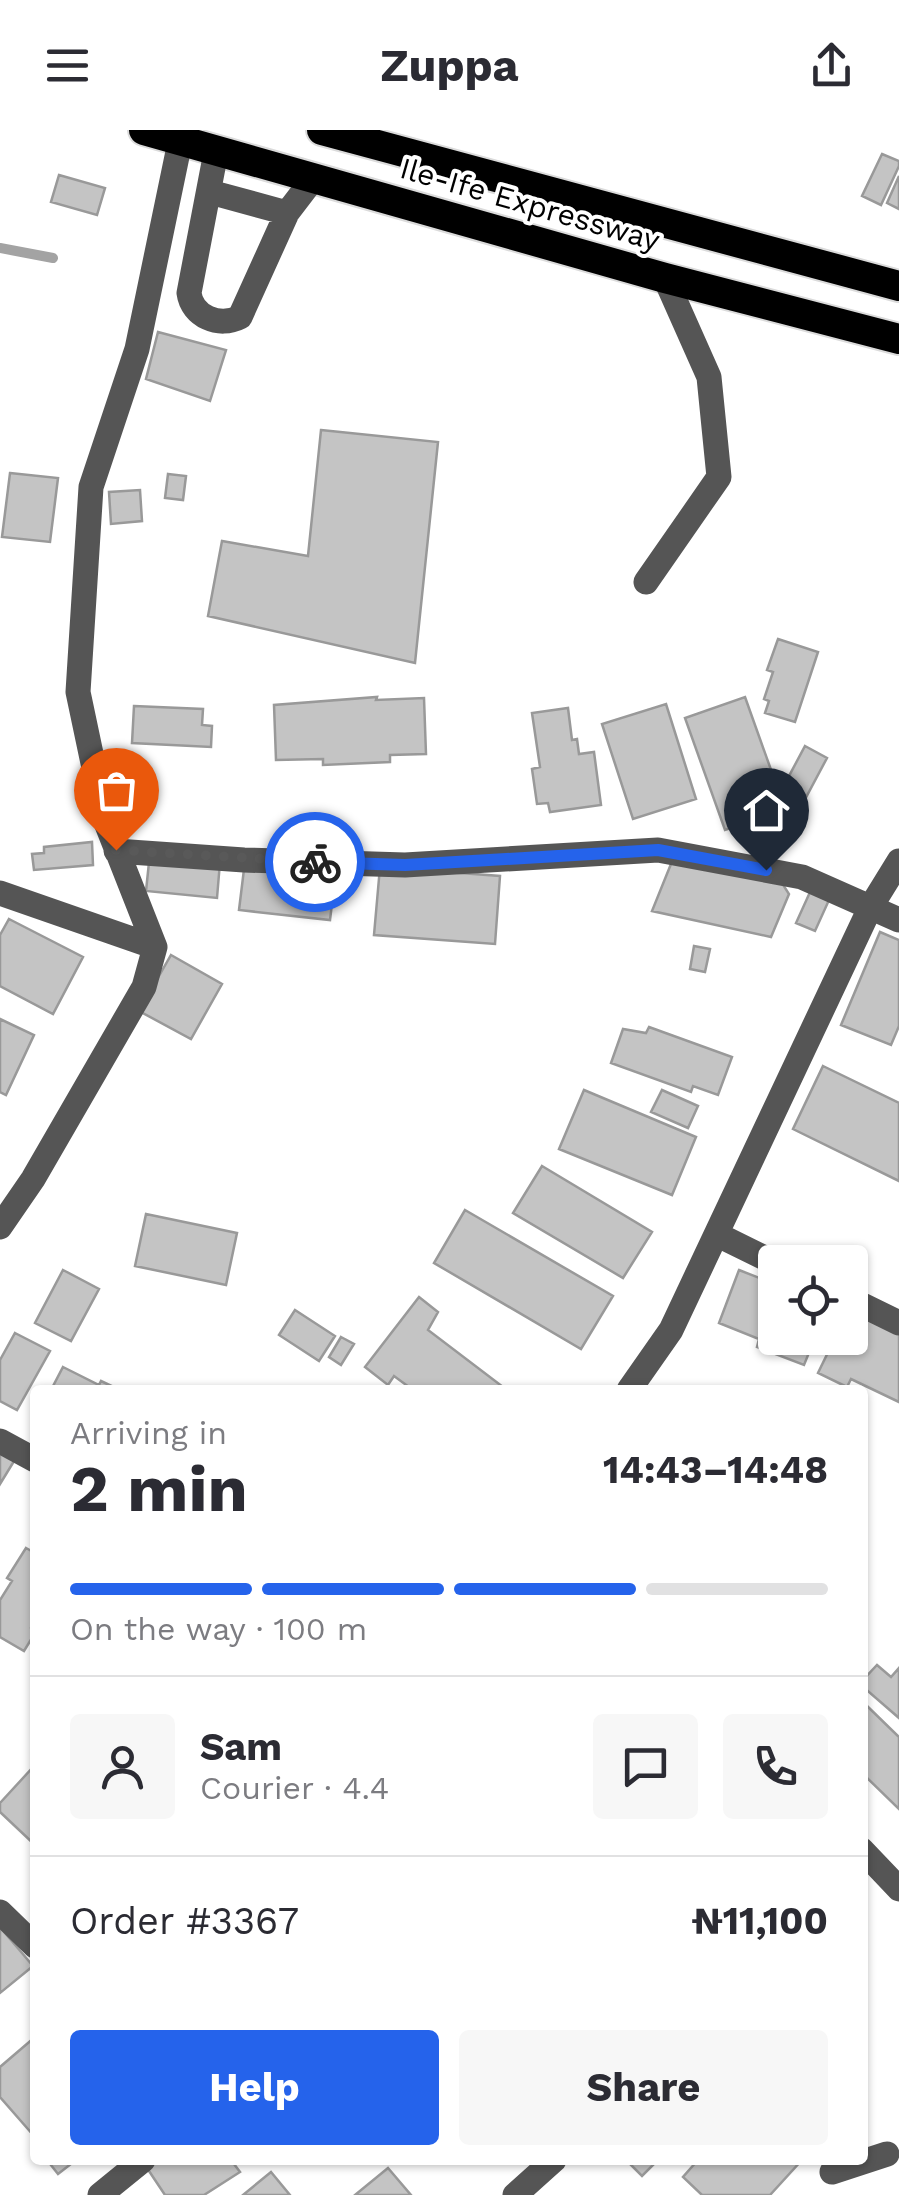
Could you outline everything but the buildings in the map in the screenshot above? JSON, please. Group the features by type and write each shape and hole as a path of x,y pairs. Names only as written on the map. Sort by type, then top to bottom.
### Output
{"highway":[{"name":"Ile-Ife Expressway","path":"144,130 664,278 899,339"},
{"name":"Ile-Ife Expressway","path":"322,130 899,286"}],"street":[{"path":"0,1228 144,987 155,947 104,820 78,692 91,487 137,349 180,142"},
{"path":"216,152 189,293 198,314 225,322 240,318 287,213 314,180"},
{"path":"210,192 287,213"},
{"path":"646,582 719,477 709,377 664,278"},
{"path":"116,850 244,860 405,865 658,850 802,877 899,920"},
{"path":"632,1385 670,1330 718,1236 870,908 899,861"},
{"path":"0,893 155,947"},
{"path":"718,1236 758,1255"},
{"path":"868,1308 899,1323"},
{"path":"0,1440 30,1457"},
{"path":"868,1856 899,1888"},
{"path":"0,1912 30,1941"},
{"path":"868,2142 893,2156"},
{"path":"868,2164 893,2156"},
{"path":"100,2195 137,2165"},
{"path":"515,2195 548,2165"},
{"path":"829,2176 864,2165"}],"waterway":[{"path":"0,248 53,258"}],"way so far":[{"path":"116,850 315,862"}],"route":[{"path":"315,862 405,865 658,850 766,870"}]}
